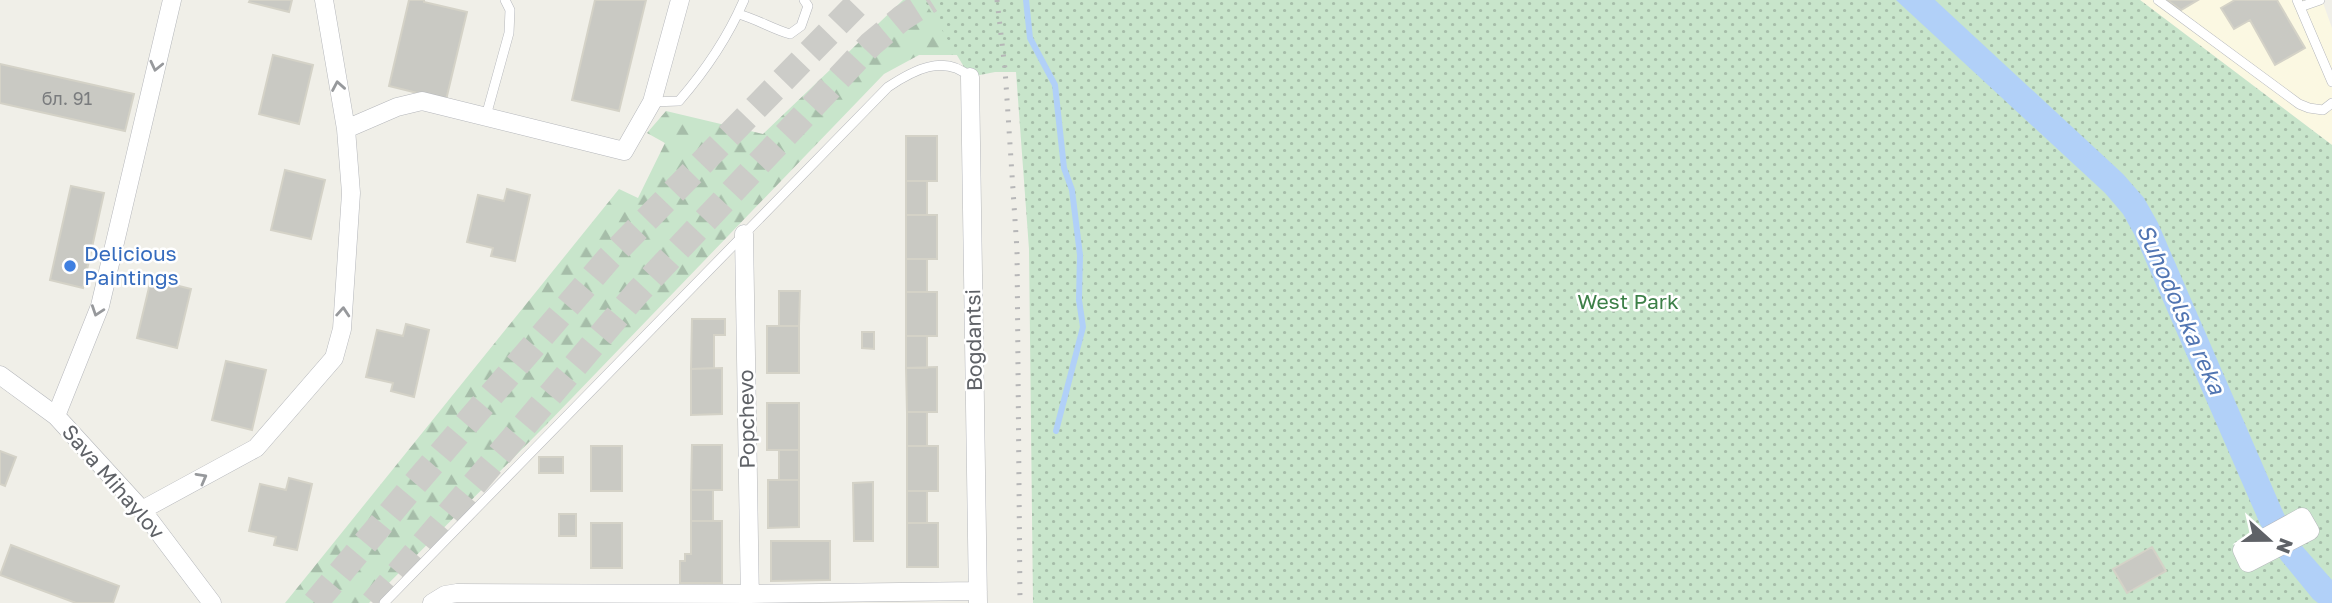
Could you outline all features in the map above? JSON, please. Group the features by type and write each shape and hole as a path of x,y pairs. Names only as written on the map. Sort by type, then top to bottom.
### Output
{"street":[{"path":"56,416 100,306 172,0"},
{"path":"142,510 256,448 334,358 342,329 351,193 346,129 324,0"},
{"path":"346,129 397,107 422,101 624,151 652,102 680,0"},
{"name":"Bogdantsi","path":"970,77 978,597"},
{"name":"Popchevo","path":"744,234 750,599"},
{"name":"Sava Mihaylov","path":"0,375 56,416 142,510 212,603"},
{"path":"432,603 444,595 457,593 750,599 978,597"}],"lane":[{"path":"486,116 509,33 510,10 505,0"},
{"path":"652,102 679,101 701,77 744,0"},
{"path":"738,15 758,19 790,34 801,26 808,6 804,0"},
{"path":"2158,0 2299,104 2323,110 2332,103"},
{"path":"2320,0 2298,3 2332,82"},
{"path":"384,603 888,87 925,66 954,67 963,70 970,77"}],"shaded area":[{"path":"2140,0 2322,0 2332,28 2332,145"}],"green space":[{"path":"903,0 987,0 970,77 958,55 919,55 884,74 546,425 369,603 285,603 619,189 638,198 665,143 647,133 666,111 763,134"},
{"name":"West Park","path":"924,0 2140,0 2332,145 2332,603 1033,603 1029,249 1016,72 995,72 970,77"}],"water":[{"name":"Suhodolska reka","path":"1896,0 1935,0 2123,174 2144,198 2158,223 2284,514 2302,546 2332,580 2332,603 2318,603 2313,599 2281,560 2260,524 2123,214 2105,193"}],"building":[{"path":"292,0 289,12 249,2"},
{"path":"409,0 424,0 467,12 446,100 389,86"},
{"path":"595,0 646,0 619,111 572,100"},
{"path":"2167,0 2198,0 2181,10"},
{"path":"2235,0 2277,0 2305,48 2275,65 2250,20 2234,29 2221,8"},
{"path":"273,55 313,65 299,124 259,114"},
{"path":"0,64 134,94 125,131 0,103"},
{"path":"906,136 937,136 937,181 906,181"},
{"path":"285,170 325,180 311,239 271,230"},
{"path":"906,181 927,181 927,215 906,215"},
{"path":"71,186 104,193 83,288 50,280"},
{"path":"507,189 530,195 515,261 491,256 493,248 467,242 478,195 504,201"},
{"path":"906,215 937,215 937,259 906,259"},
{"path":"906,259 927,259 927,292 906,292"},
{"path":"151,279 191,289 177,348 137,338"},
{"path":"779,291 800,291 799,326 779,326"},
{"path":"906,292 937,292 937,336 906,336"},
{"path":"692,319 725,319 725,335 714,335 714,368 691,369"},
{"path":"406,324 429,330 414,397 391,391 393,383 366,377 377,330 403,336"},
{"path":"767,326 799,326 799,373 767,373"},
{"path":"862,332 874,332 874,349 862,348"},
{"path":"906,336 927,336 927,368 906,368"},
{"path":"226,361 266,370 252,430 212,420"},
{"path":"937,367 937,412 907,412 906,368"},
{"path":"722,368 722,414 691,415 691,369"},
{"path":"767,403 799,403 799,450 767,450"},
{"path":"907,412 927,412 927,446 907,446"},
{"path":"692,445 722,445 722,490 691,490"},
{"path":"591,446 622,446 622,491 591,491"},
{"path":"907,446 938,446 938,491 907,491"},
{"path":"779,450 799,450 799,480 779,480"},
{"path":"0,451 16,457 5,486 0,484"},
{"path":"539,457 563,457 563,473 539,473"},
{"path":"289,478 312,484 297,550 274,545 276,537 249,531 260,484 286,490"},
{"path":"768,480 799,480 799,527 768,528"},
{"path":"873,482 873,541 854,541 853,483"},
{"path":"691,490 713,490 713,521 691,521"},
{"path":"907,491 927,491 927,523 907,523"},
{"path":"559,514 576,514 576,536 559,536"},
{"path":"691,521 722,521 722,583 680,583 680,561 685,561 685,554 691,554"},
{"path":"591,523 622,523 622,568 591,568"},
{"path":"907,523 938,523 938,567 907,567"},
{"path":"771,541 830,541 830,580 771,581"},
{"path":"11,545 119,586 113,603 76,603 0,575"},
{"path":"2152,547 2166,571 2127,593 2113,569"}],"waterway":[{"path":"1026,0 1030,38 1055,85 1064,168 1072,190 1080,255 1079,300 1083,327 1056,431"}],"tunnel":[{"path":"315,603 609,258 861,0"},
{"path":"373,603 637,293 871,44 902,18 930,0"}],"railway":[{"path":"997,0 1005,69 1017,250 1020,603"}],"place":[{"name":"Delicious Paintings","path":"70,266"}]}
